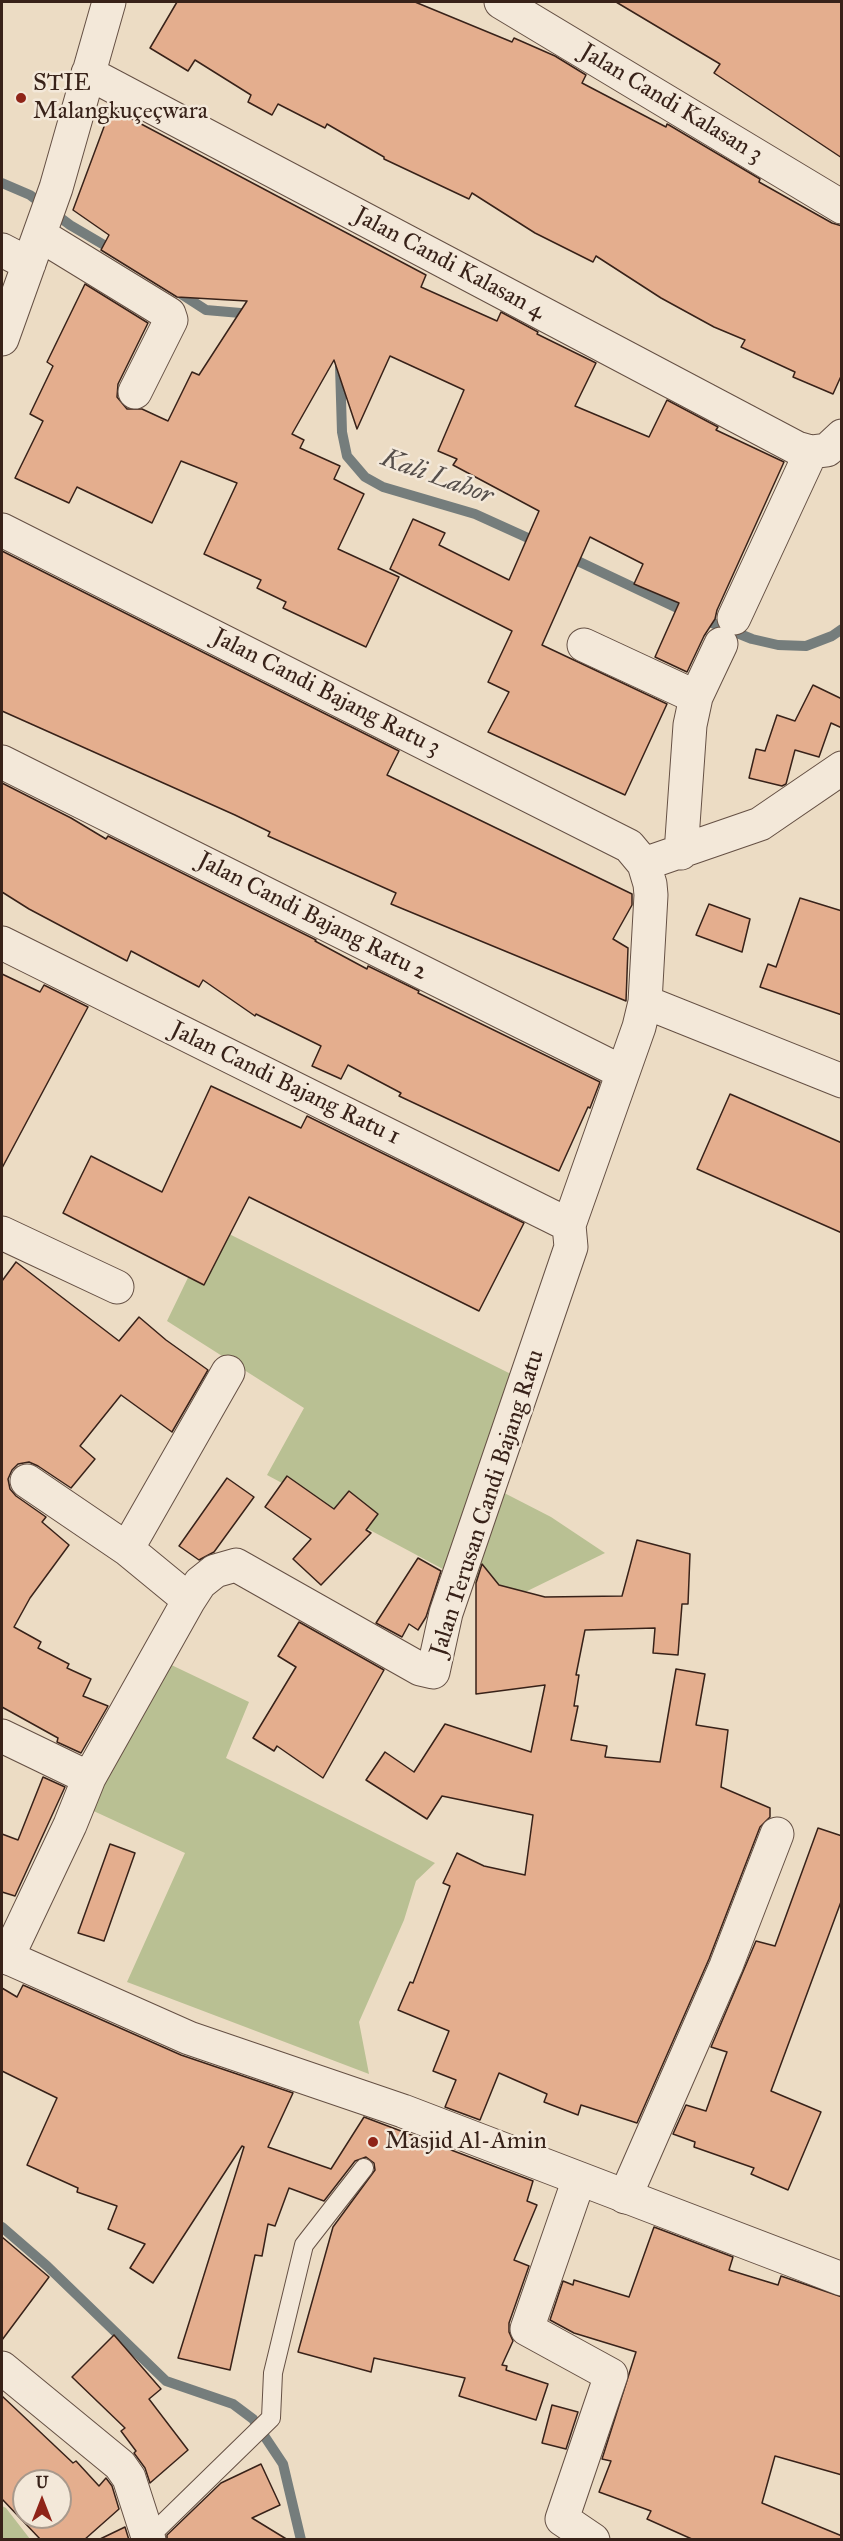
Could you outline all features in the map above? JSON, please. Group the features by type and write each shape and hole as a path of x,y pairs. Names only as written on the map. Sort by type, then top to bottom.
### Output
{"street":[{"path":"2,339 109,2"},
{"name":"Jalan Candi Kalasan 3","path":"501,2 842,207"},
{"name":"Jalan Candi Kalasan 4","path":"88,73 786,442 811,452"},
{"path":"35,231 169,314 171,320 135,392"},
{"path":"681,853 690,725 696,697 811,452 827,450 842,436"},
{"name":"Jalan Candi Bajang Ratu 3","path":"2,530 629,846 644,864"},
{"path":"584,645 696,697"},
{"name":"Jalan Candi Bajang Ratu 2","path":"2,762 622,1072"},
{"path":"569,1225 639,1027 645,1002 651,884 644,864 760,824 842,768"},
{"name":"Jalan Candi Bajang Ratu 1","path":"2,943 569,1225"},
{"path":"645,1002 842,1081"},
{"name":"Jalan Terusan Candi Bajang Ratu","path":"4,1957 65,1836 89,1778 189,1600 200,1583 215,1571 236,1565 420,1669 433,1672 446,1613 571,1247 569,1225"},
{"path":"2,1233 117,1287"},
{"path":"127,1549 228,1372"},
{"path":"27,1481 127,1549 189,1600"},
{"path":"2,1736 89,1778"},
{"path":"625,2197 726,1966 777,1834"},
{"path":"4,1957 189,2038 399,2118 579,2179 842,2279"},
{"path":"579,2179 527,2329 610,2375 562,2519 593,2540"},
{"path":"2,2368 120,2465 129,2478 148,2539"}],"lane":[{"path":"148,2539 271,2418 273,2373 304,2245 364,2168"}],"green space":[{"path":"213,1226 519,1378 479,1480 551,1517 605,1553 513,1598 454,1575 267,1475 304,1408 167,1321"},
{"path":"163,1661 249,1702 226,1758 435,1863 416,1881 404,1920 359,2022 369,2074 127,1982 185,1853 87,1808"},
{"path":"2,2506 12,2516 12,2529 22,2529 30,2539 2,2539"}],"building":[{"path":"177,2 415,2 512,42 514,38 555,56 586,75 582,83 666,127 667,124 669,125 760,179 759,182 832,223 842,226 842,374 833,394 793,377 795,372 741,347 745,340 714,327 661,298 596,256 593,262 535,233 472,193 469,199 384,159 327,124 325,128 278,104 272,115 248,102 251,95 195,60 188,71 150,48"},
{"path":"616,2 842,2 842,158 714,73 720,64"},
{"path":"111,108 426,275 421,287 497,321 501,312 538,332 537,334 596,363 575,406 649,437 667,400 718,427 716,430 784,462 715,619 687,672 655,657 679,603 634,584 643,564 590,537 542,645 667,704 625,795 488,732 509,692 488,682 512,631 390,569 413,519 445,533 439,545 509,580 539,511 453,465 457,459 438,451 464,390 390,356 357,429 334,360 292,434 304,440 300,448 340,466 334,479 364,494 338,549 399,577 366,647 283,608 286,602 257,588 261,580 204,554 237,483 181,461 152,523 77,487 69,503 15,478 43,421 30,414 53,366 47,362 85,284 148,323 118,384 117,397 127,409 142,409 168,421 192,372 199,375 247,301 177,297 101,250 109,235 73,210"},
{"path":"2,551 399,751 387,775 632,894 632,905 613,939 628,948 626,1001 391,904 396,893 268,836 270,832 235,815 2,711"},
{"path":"813,685 842,699 842,728 831,723 819,757 795,750 786,784 782,786 749,778 756,749 765,751 777,715 795,721"},
{"path":"2,783 71,818 106,839 108,836 316,940 367,969 368,966 600,1082 559,1171 399,1096 401,1093 348,1065 341,1079 312,1066 321,1046 256,1014 255,1016 203,980 199,987 131,951 127,961 29,909 2,892"},
{"path":"800,898 842,911 842,1015 760,987 768,964 776,967"},
{"path":"709,904 750,919 742,952 696,935"},
{"path":"2,974 40,992 44,985 88,1007 2,1168"},
{"path":"211,1086 301,1128 307,1116 524,1223 479,1311 249,1197 204,1285 63,1213 91,1156 162,1192"},
{"path":"730,1094 842,1143 842,1233 697,1169"},
{"path":"16,1262 119,1341 139,1317 208,1370 172,1432 121,1395 80,1446 95,1459 71,1488 29,1462 18,1464 8,1479 10,1489 16,1496 46,1517 42,1522 69,1545 30,1598 14,1627 41,1642 38,1648 69,1664 67,1668 91,1679 83,1696 108,1706 81,1753 57,1742 58,1738 2,1707 2,1281"},
{"path":"287,1476 334,1509 349,1491 378,1514 366,1530 371,1533 321,1585 293,1559 311,1539 265,1507"},
{"path":"227,1478 254,1497 214,1552 199,1560 179,1546"},
{"path":"637,1540 690,1554 688,1604 682,1604 678,1655 653,1653 655,1628 585,1630 576,1675 579,1675 574,1706 578,1706 571,1740 607,1746 605,1757 660,1762 676,1669 705,1674 696,1725 728,1730 721,1787 770,1808 770,1817 760,1827 709,1959 637,2123 581,2105 578,2115 544,2102 547,2094 499,2073 480,2120 445,2107 456,2080 433,2071 449,2031 398,2010 410,1982 413,1983 450,1886 443,1883 457,1853 484,1866 525,1875 533,1815 442,1796 427,1819 366,1780 385,1752 414,1772 445,1724 531,1752 545,1685 476,1694 476,1583 482,1564 499,1585 545,1597 622,1596"},
{"path":"418,1558 441,1571 426,1617 418,1630 409,1624 402,1637 376,1623"},
{"path":"299,1622 384,1670 323,1778 277,1746 274,1751 253,1738 296,1667 278,1656"},
{"path":"43,1777 65,1787 15,1896 2,1892 2,1834 18,1840"},
{"path":"818,1828 842,1836 842,1899 771,2091 821,2112 788,2190 751,2174 754,2168 694,2147 695,2142 673,2134 686,2105 706,2111 727,2052 711,2047 756,1941 775,1946"},
{"path":"110,1844 135,1853 104,1941 78,1933"},
{"path":"23,1985 181,2055 293,2093 268,2147 331,2169 364,2117 533,2181 527,2201 537,2205 514,2260 529,2266 509,2323 509,2332 513,2341 502,2365 507,2366 506,2370 548,2384 536,2420 459,2396 465,2378 374,2358 371,2372 298,2352 333,2227 375,2170 374,2163 366,2157 355,2161 324,2201 289,2188 275,2226 268,2224 262,2256 255,2255 230,2370 178,2358 244,2147 242,2146 153,2283 130,2268 145,2244 108,2229 117,2206 77,2192 78,2188 27,2165 57,2098 2,2071 2,1988 17,1997"},
{"path":"654,2227 733,2257 729,2270 778,2285 781,2276 842,2297 842,2475 775,2456 762,2503 842,2536 842,2540 694,2540 647,2519 651,2511 599,2492 611,2461 602,2459 636,2352 574,2333 550,2320 563,2281 573,2285 574,2280 629,2297"},
{"path":"2,2237 49,2277 2,2340"},
{"path":"114,2335 161,2389 149,2399 188,2450 150,2483 145,2468 134,2453 136,2451 121,2431 125,2428 72,2377"},
{"path":"2,2396 73,2463 76,2461 99,2486 106,2478 112,2486 119,2509 84,2540 41,2540 31,2529 72,2529 72,2469 12,2469 12,2510 2,2499"},
{"path":"552,2405 578,2412 566,2449 542,2443"},
{"path":"261,2464 280,2505 252,2518 288,2540 167,2540 167,2535 221,2483"},
{"path":"125,2527 129,2540 98,2540"}],"waterway":[{"name":"Kali Lahor","path":"2,183 30,195 70,225 116,252"},
{"name":"Kali Lahor","path":"175,290 206,310 252,314"},
{"name":"Kali Lahor","path":"340,366 342,432 347,456 365,477 383,487 475,514 539,543"},
{"name":"Kali Lahor","path":"567,556 690,614 752,639 778,645 806,646 832,636 842,629"},
{"path":"2,2227 47,2266 166,2381 233,2404 253,2419 283,2464 301,2540"}],"place":[{"name":"STIE Malangkuçeçwara","path":"21,98"},
{"name":"Masjid Al-Amin","path":"373,2142"}]}
